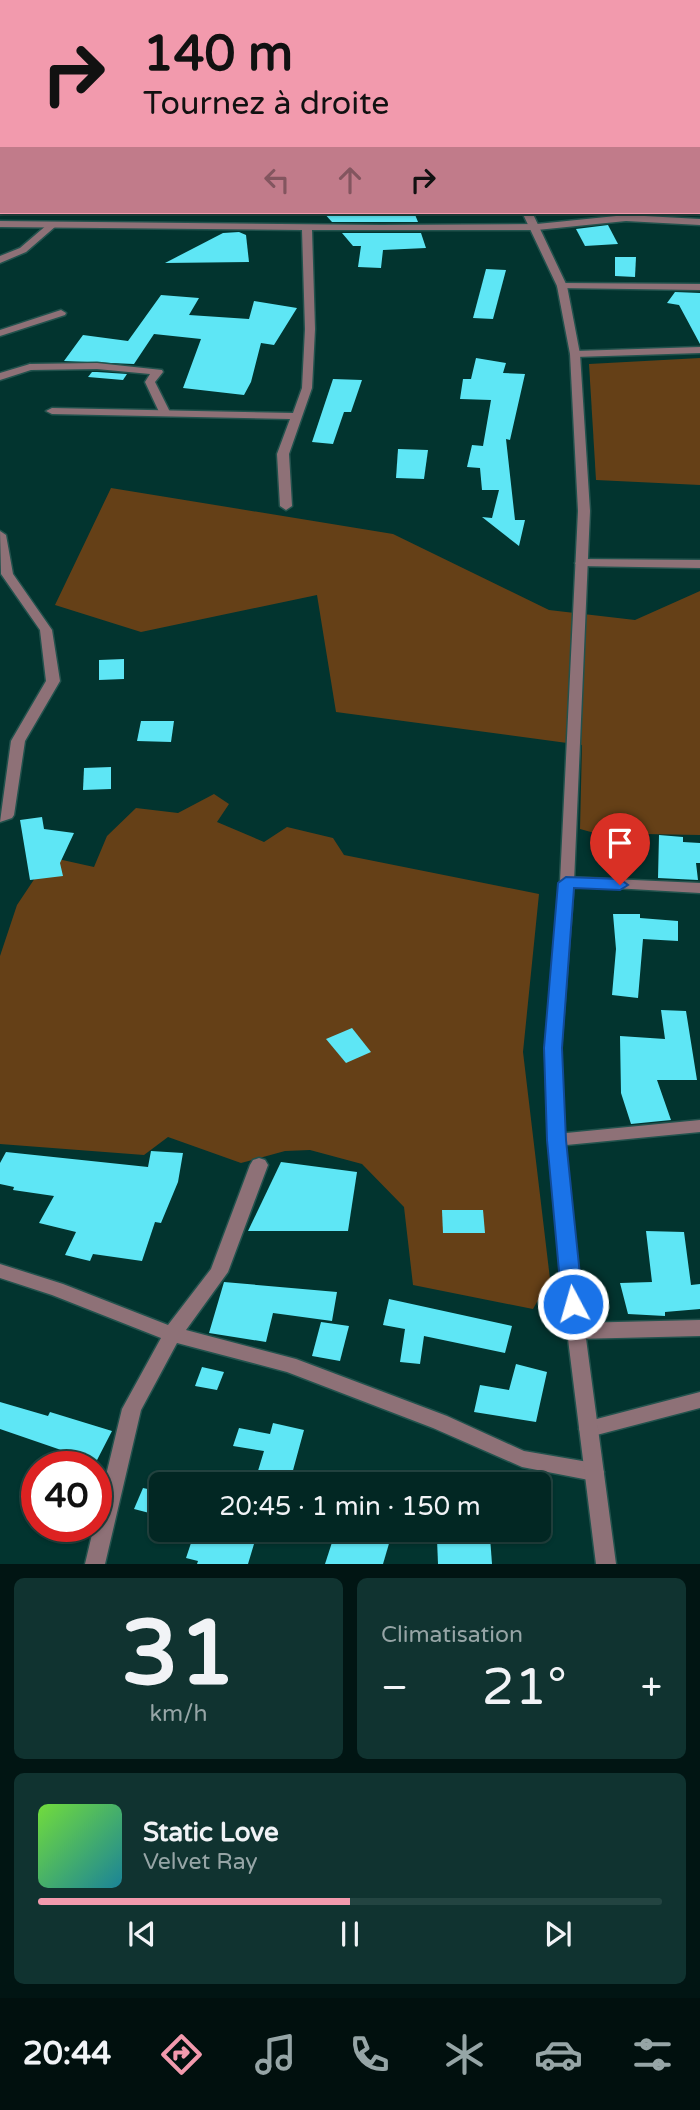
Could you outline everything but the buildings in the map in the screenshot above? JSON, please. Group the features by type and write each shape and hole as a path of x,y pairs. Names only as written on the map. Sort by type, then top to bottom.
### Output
{"street":[{"path":"528,214 537,227 562,286 575,354 584,511 566,883 553,1048 556,1140 576,1331 606,1564"},
{"path":"0,224 51,226 154,221 307,228 537,227 626,218 700,222"},
{"path":"0,260 23,250 51,226"},
{"path":"286,506 283,454 307,388 310,329 307,228"},
{"path":"562,286 700,287"},
{"path":"0,333 61,313"},
{"path":"575,354 700,350"},
{"path":"0,377 30,367 97,366 158,372 150,382 164,412"},
{"path":"52,411 298,416"},
{"path":"0,536 7,574 46,630 53,681 18,741 7,815 0,817"},
{"path":"581,563 700,564"},
{"path":"566,883 700,888"},
{"path":"556,1140 700,1126"},
{"path":"94,1564 132,1409 172,1334 219,1272 260,1165"},
{"path":"0,1271 57,1289 172,1334 289,1365 440,1422 522,1459 594,1472"},
{"path":"576,1331 700,1328"},
{"path":"589,1429 700,1400"}],"shaded area":[{"path":"700,358 700,485 596,480 589,364"},
{"path":"111,488 393,534 549,610 635,620 700,591 700,835 645,834 638,845 580,829 582,745 336,712 317,595 141,632 55,605"},
{"path":"214,794 229,804 217,822 264,842 287,827 333,838 344,855 539,894 523,1052 550,1279 533,1309 413,1285 404,1207 362,1164 310,1150 285,1151 241,1163 168,1137 144,1155 0,1144 0,956 17,905 49,857 94,867 107,836 136,808 178,813"}],"route":[{"path":"573,1304 556,1140 553,1048 566,883 620,885"}]}
